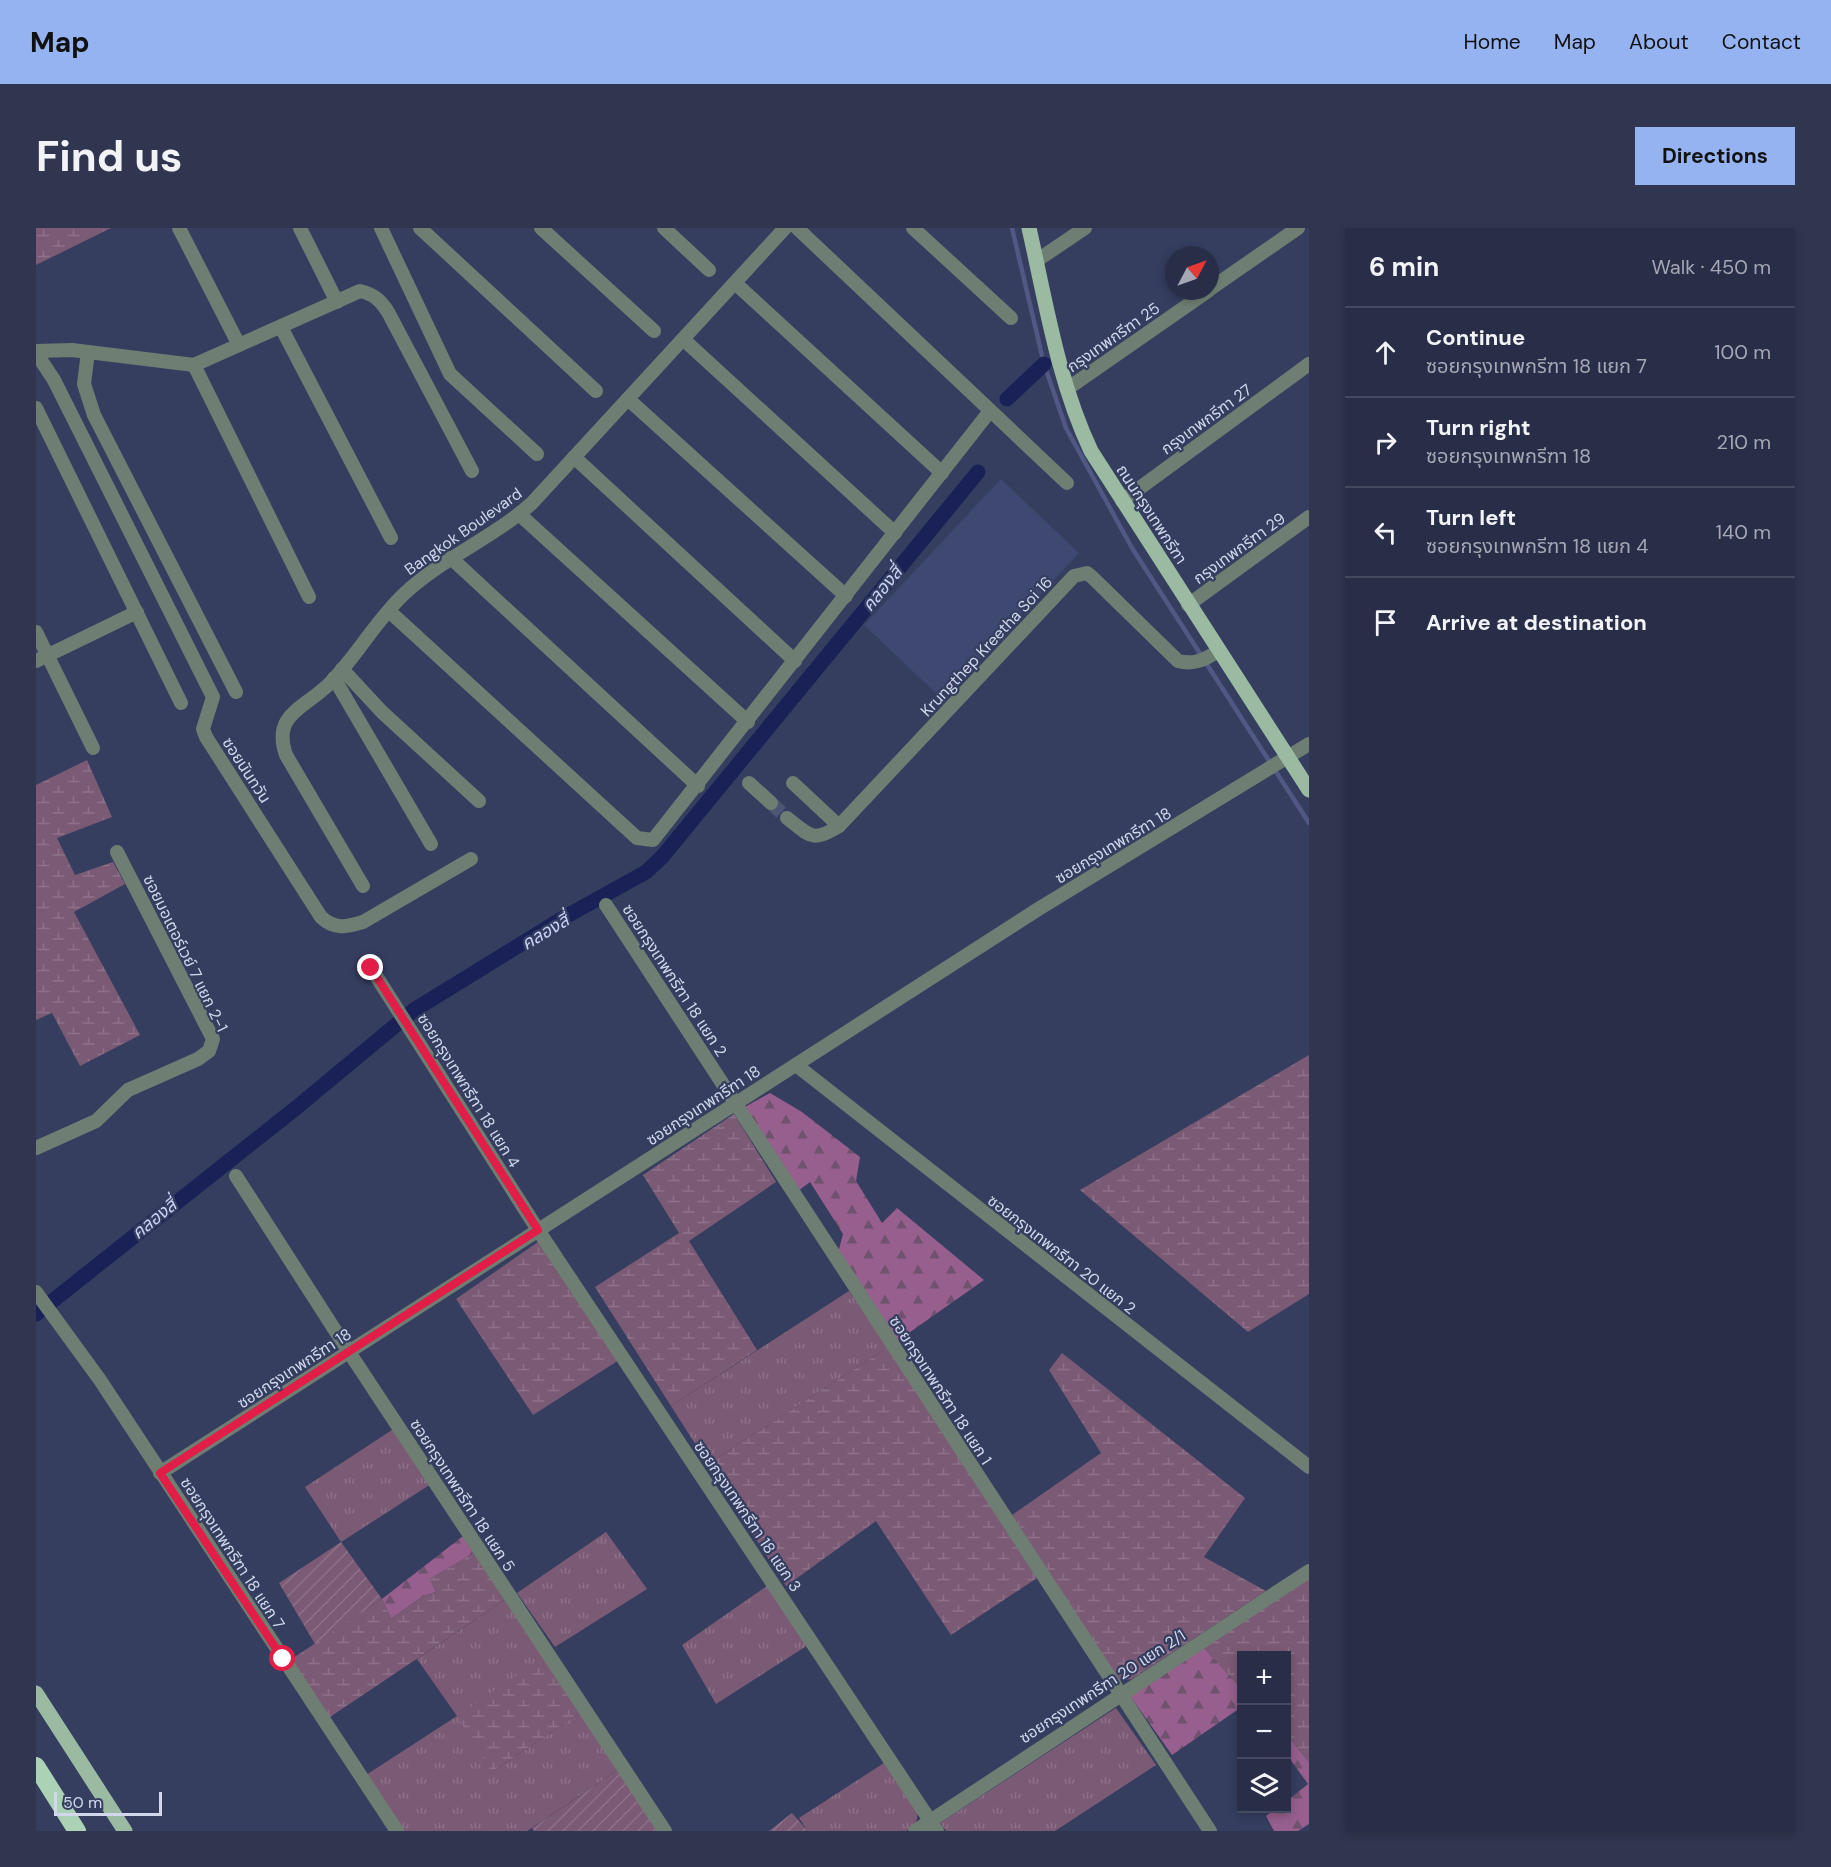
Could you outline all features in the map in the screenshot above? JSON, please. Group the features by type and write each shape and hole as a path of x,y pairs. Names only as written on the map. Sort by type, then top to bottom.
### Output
{"highway":[{"path":"36,1766 77,1831"}],"main road":[{"name":"ถนนกรุงเทพกรีฑา","path":"1029,228 1067,389 1077,422 1091,451 1188,605 1208,657 1277,763 1309,790"},
{"path":"36,1693 125,1831"}],"street":[{"path":"179,228 239,345"},
{"path":"300,228 337,302"},
{"path":"381,228 450,374 537,454"},
{"path":"420,228 596,391"},
{"path":"541,228 654,331"},
{"path":"664,228 709,270"},
{"name":"Bangkok Boulevard","path":"363,886 286,755 280,739 282,727 290,716 338,673 389,611 418,582 519,514 785,228"},
{"path":"797,228 1066,483"},
{"path":"913,228 1011,318"},
{"path":"1036,261 1085,228"},
{"name":"กรุงเทพกรีฑา 25","path":"1219,283 1298,228"},
{"path":"735,283 942,473"},
{"path":"36,352 88,352 194,365 360,291 369,293 381,301 472,471"},
{"name":"กรุงเทพกรีฑา 25","path":"1067,389 1195,300"},
{"path":"281,327 391,538"},
{"path":"683,339 895,533"},
{"name":"ซอยนันทวัน","path":"36,352 54,380 213,697 203,729 206,737 321,917 330,925 343,927 363,922 471,859"},
{"path":"88,352 84,384 94,415 236,692"},
{"name":"กรุงเทพกรีฑา 27","path":"1122,501 1309,364"},
{"path":"194,365 309,597"},
{"path":"628,399 846,596"},
{"path":"36,408 181,702"},
{"path":"389,611 637,838 653,840 698,786 990,411"},
{"path":"574,457 795,661"},
{"path":"519,514 748,722"},
{"name":"กรุงเทพกรีฑา 29","path":"1188,605 1309,517"},
{"path":"451,558 698,786"},
{"name":"Krungthep Kreetha Soi 16","path":"839,826 1079,573 1092,576 1173,657 1188,663 1208,657"},
{"path":"42,658 136,612"},
{"path":"36,632 42,658 93,748"},
{"path":"338,673 479,801"},
{"path":"338,673 431,844"},
{"name":"ซอยกรุงเทพกรีฑา 18","path":"160,1473 1040,908 1309,744"},
{"path":"749,783 771,803"},
{"path":"788,818 807,834 817,837 839,826 793,783"},
{"name":"ซอยมอเตอร์เวย์ 7 แยก 2-1","path":"36,1148 96,1121 128,1090 198,1059 212,1045 213,1039 117,852"},
{"name":"ซอยกรุงเทพกรีฑา 18 แยก 2","path":"606,905 735,1104"},
{"name":"ซอยกรุงเทพกรีฑา 18 แยก 4","path":"371,968 538,1230"},
{"name":"ซอยกรุงเทพกรีฑา 20 แยก 2","path":"796,1065 1309,1467"},
{"name":"ซอยกรุงเทพกรีฑา 18 แยก 1","path":"735,1104 1210,1831"},
{"name":"ซอยกรุงเทพกรีฑา 18 แยก 5","path":"236,1176 349,1352 665,1831"},
{"name":"ซอยกรุงเทพกรีฑา 18 แยก 3","path":"538,1230 934,1826"},
{"name":"ซอยกรุงเทพกรีฑา 18 แยก 7","path":"36,1292 100,1380 397,1831"},
{"name":"ซอยกรุงเทพกรีฑา 20 แยก 2/1","path":"915,1831 934,1826 1120,1693 1309,1571"}],"shaded area":[{"path":"1001,479 1079,553 942,699 864,625"}],"green space":[{"path":"36,228 111,228 36,265"},
{"path":"87,760 112,817 57,838 75,875 113,862 125,884 74,912 140,1035 80,1066 52,1013 36,1020 36,785"},
{"path":"1309,1055 1309,1294 1248,1332 1080,1190"},
{"path":"770,1093 802,1112 860,1157 856,1181 882,1223 897,1208 984,1280 896,1342 838,1253 843,1234 810,1182 798,1191 743,1108"},
{"path":"734,1114 776,1182 689,1241 757,1350 671,1406 595,1287 679,1233 643,1175"},
{"path":"538,1242 619,1360 533,1415 456,1299"},
{"path":"849,1291 888,1347 708,1464 671,1406"},
{"path":"888,1347 1037,1578 951,1635 876,1521 786,1586 708,1464"},
{"path":"1062,1353 1245,1498 1204,1557 1266,1591 1132,1679 1119,1681 1012,1515 1101,1453 1049,1370"},
{"path":"395,1428 431,1484 341,1542 305,1487"},
{"path":"606,1532 647,1589 555,1647 517,1593"},
{"path":"463,1536 474,1553 430,1579 436,1592 423,1596 391,1619 382,1599"},
{"path":"341,1542 382,1599 315,1644 279,1583"},
{"path":"474,1553 506,1599 327,1719 290,1660 382,1599 391,1619 423,1596 436,1592 430,1579"},
{"path":"1309,1579 1309,1762 1291,1740 1291,1651 1237,1651 1237,1684 1203,1647"},
{"path":"767,1586 808,1645 716,1704 682,1645"},
{"path":"506,1599 545,1656 492,1772 582,1711 619,1769 527,1831 402,1831 366,1775 457,1716 417,1659"},
{"path":"1203,1647 1237,1684 1237,1710 1172,1755 1130,1696"},
{"path":"545,1656 582,1711 492,1772 457,1716"},
{"path":"1116,1708 1156,1765 1055,1831 946,1831 940,1823"},
{"path":"1291,1740 1309,1762 1309,1824 1298,1831 1274,1831 1266,1816 1270,1813 1291,1813 1291,1798 1308,1784 1291,1760"},
{"path":"884,1763 918,1811 916,1824 906,1831 808,1831 799,1818"},
{"path":"619,1769 661,1831 534,1831 532,1828"},
{"path":"792,1813 808,1831 769,1831"}],"waterway":[{"path":"1012,228 1044,364 1066,428 1132,548 1309,823"},
{"name":"คลองสี่","path":"1007,399 1044,364"},
{"name":"คลองสี่","path":"36,1314 296,1108 414,1010 565,917 646,872 662,857 978,472"}],"tunnel":[{"path":"771,803 787,818"}],"route":[{"path":"283,1659 160,1473 538,1230 371,968"}]}
